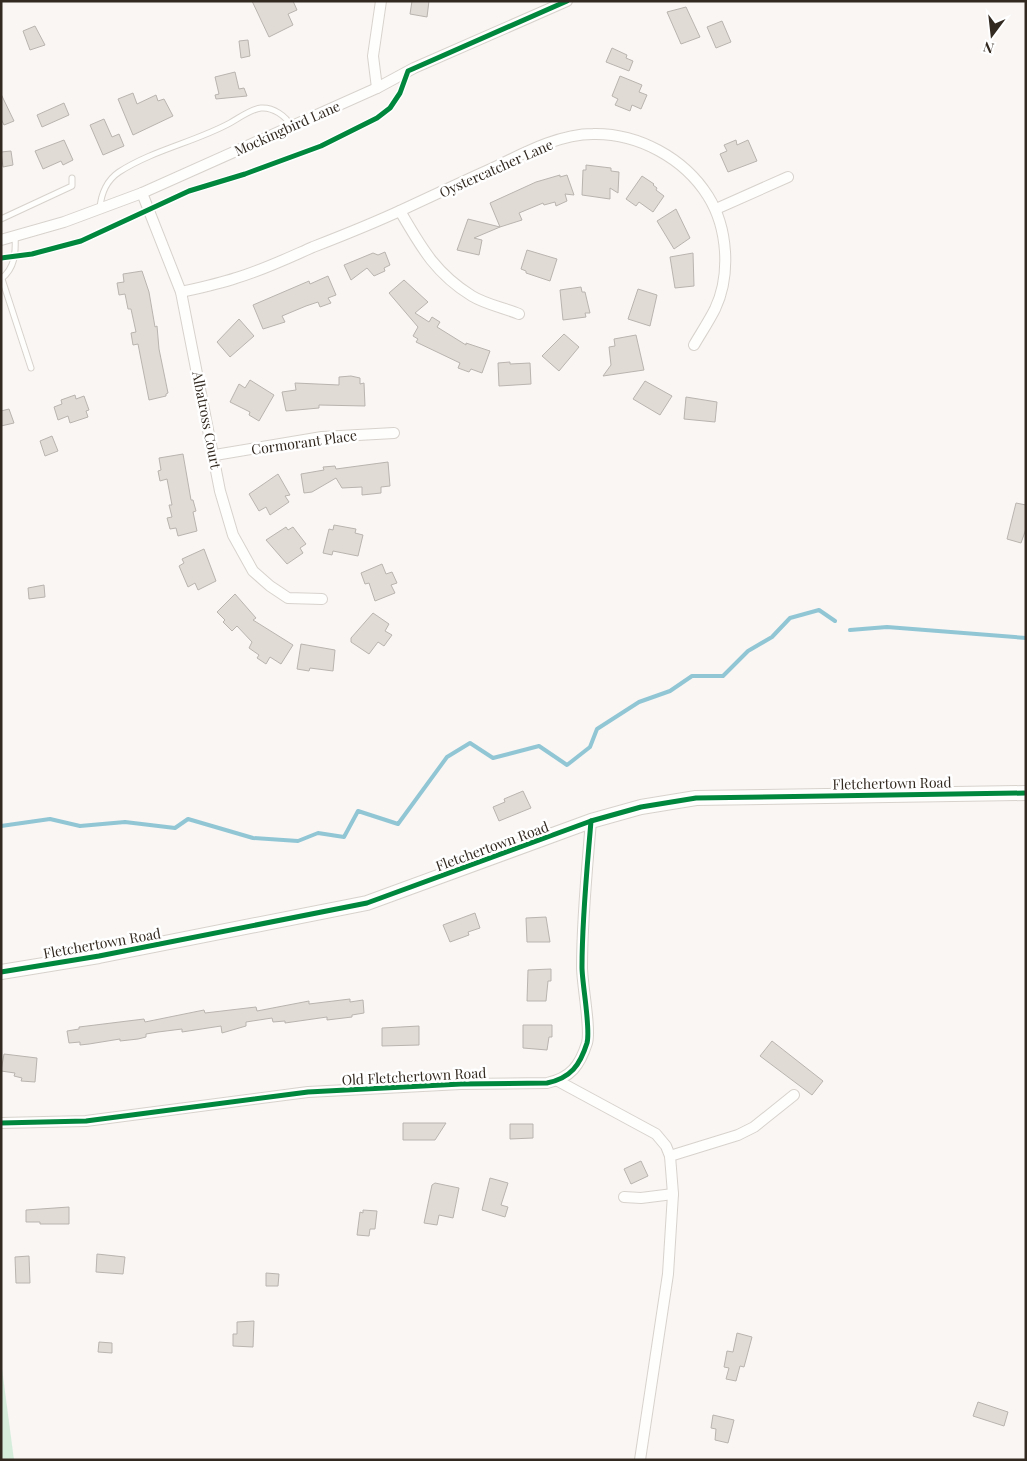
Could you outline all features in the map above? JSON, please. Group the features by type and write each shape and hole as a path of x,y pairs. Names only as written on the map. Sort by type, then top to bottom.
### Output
{"street":[{"path":"377,88 373,56 381,1"},
{"name":"Mockingbird Lane","path":"1,240 100,208 142,192 377,88 414,68 567,1"},
{"name":"Oystercatcher Lane","path":"181,292 237,278 400,211 528,152 561,139 592,133 618,136 643,143 664,153 702,187 716,209 725,250 722,286 716,308 694,345"},
{"path":"716,209 788,177"},
{"name":"Albatross Court","path":"142,192 181,292 215,455 220,491 233,535 253,571 270,586 288,598 322,599"},
{"path":"400,211 425,255 443,274 473,296 519,314"},
{"name":"Cormorant Place","path":"215,455 322,437 394,433"},
{"name":"Fletchertown Road","path":"1,972 99,956 367,903 592,822 641,807 696,798 1026,792"},
{"path":"592,822 584,895 582,968 588,1040 577,1068 558,1081 656,1134 666,1146 670,1156 673,1194 668,1274 640,1460"},
{"name":"Old Fletchertown Road","path":"1,1123 86,1122 308,1092 460,1084 547,1084 558,1081"},
{"path":"670,1156 738,1135 754,1127 794,1095"},
{"path":"624,1197 641,1198 673,1194"}],"lane":[{"path":"100,208 101,193 117,173 210,134 259,108 272,108 288,119 292,126"},
{"path":"1,219 72,186 72,178"},
{"path":"15,236 16,256 8,274 1,279 31,368"}],"green space":[{"path":"1,1361 14,1460 1,1460"}],"building":[{"path":"252,1 293,1 297,10 288,14 293,25 269,37"},
{"path":"412,1 429,1 427,17 410,14"},
{"path":"686,7 700,37 681,44 667,12"},
{"path":"722,21 731,42 716,48 707,27"},
{"path":"35,26 45,45 30,50 23,31"},
{"path":"248,40 250,56 241,58 239,41"},
{"path":"612,48 627,55 626,58 633,61 629,71 606,62"},
{"path":"235,72 239,89 244,88 247,96 216,99 215,95 219,94 215,77"},
{"path":"620,76 642,85 639,92 647,95 641,109 632,105 630,111 615,105 618,99 612,96"},
{"path":"133,93 137,104 156,95 158,101 164,99 173,116 133,135 118,99"},
{"path":"1,94 14,121 4,125 1,119"},
{"path":"64,103 69,115 42,127 37,115"},
{"path":"104,119 112,137 119,134 124,146 103,155 90,125"},
{"path":"64,140 73,160 63,165 61,161 43,169 35,151"},
{"path":"736,140 737,145 748,140 757,161 728,172 720,154 727,151 724,145"},
{"path":"11,151 13,165 3,167 1,152"},
{"path":"586,165 611,168 611,171 619,172 618,193 610,188 610,199 582,195 583,170 586,170"},
{"path":"560,175 560,177 567,175 574,195 565,194 567,201 556,206 555,202 544,205 543,203 519,213 522,220 500,227 490,203 536,182"},
{"path":"642,176 654,184 657,188 656,190 664,196 653,212 639,202 636,206 626,199"},
{"path":"676,209 690,238 674,249 657,221"},
{"path":"468,219 500,227 474,238 482,240 479,255 457,250"},
{"path":"527,250 557,259 550,281 526,273 526,271 521,269"},
{"path":"385,252 390,265 384,268 385,271 374,276 367,268 351,280 344,265 373,253 378,255"},
{"path":"693,253 694,286 675,288 670,257"},
{"path":"142,271 149,292 155,327 157,326 159,349 168,393 166,396 149,400 138,344 133,345 131,333 136,332 131,309 128,309 125,294 119,295 117,283 124,282 123,274"},
{"path":"328,276 336,295 328,298 331,303 320,307 318,302 306,306 282,316 285,322 263,329 253,305 309,281 310,284"},
{"path":"404,280 428,302 415,313 429,322 432,317 440,322 437,327 466,345 466,343 490,351 482,373 471,369 469,372 458,368 460,363 416,342 418,339 413,336 418,327 389,293"},
{"path":"581,287 582,292 585,292 590,313 585,313 586,317 563,320 560,290"},
{"path":"638,289 657,295 650,326 628,319"},
{"path":"239,319 254,336 230,357 217,342"},
{"path":"564,334 579,347 559,371 542,356"},
{"path":"636,335 644,370 603,376 611,365 609,347 615,346 614,339"},
{"path":"510,362 510,364 530,363 531,384 499,386 498,363"},
{"path":"351,376 360,378 360,384 364,383 365,406 319,405 319,408 286,411 282,392 296,390 295,383 339,385 339,377"},
{"path":"250,380 274,395 259,421 249,415 250,412 230,402 239,384 245,388"},
{"path":"645,381 672,396 660,415 633,399"},
{"path":"75,395 76,399 84,396 89,410 86,411 88,417 70,423 68,416 58,420 54,407 62,404 61,400"},
{"path":"686,397 717,402 715,422 684,419"},
{"path":"9,409 14,423 1,426 1,411"},
{"path":"52,436 58,451 45,456 40,441"},
{"path":"183,454 191,500 193,500 196,511 193,512 197,531 178,536 176,528 170,529 167,518 172,517 169,505 172,505 167,479 160,481 158,471 161,470 159,458"},
{"path":"388,462 390,486 381,487 381,493 362,495 362,487 342,488 336,478 312,492 304,493 301,474 324,470 323,467 335,466 336,469"},
{"path":"278,474 290,495 285,496 289,502 270,515 266,507 259,511 249,494"},
{"path":"1016,503 1026,505 1026,529 1021,543 1007,539"},
{"path":"334,525 356,529 355,533 363,535 358,556 333,551 332,555 323,553 329,529 333,530"},
{"path":"286,527 288,530 293,527 306,544 300,548 303,553 287,564 266,540"},
{"path":"204,549 216,581 198,590 195,583 188,587 179,566 184,563 182,559"},
{"path":"382,564 386,574 392,572 397,583 391,585 395,593 375,601 369,583 365,584 361,573"},
{"path":"44,585 45,597 29,599 28,588"},
{"path":"235,594 256,618 253,620 293,645 281,664 270,657 266,664 257,658 259,655 249,648 252,642 237,626 232,631 223,622 225,620 217,612"},
{"path":"373,613 389,624 385,631 392,635 384,646 378,642 369,654 351,642 351,638"},
{"path":"301,644 335,650 333,671 310,668 309,671 297,669"},
{"path":"523,791 531,808 499,821 493,807 505,802 504,799"},
{"path":"475,913 480,928 468,932 469,935 450,942 443,925"},
{"path":"546,917 550,942 527,942 526,918"},
{"path":"551,969 551,981 548,981 546,1001 527,1001 528,970"},
{"path":"350,999 350,1002 363,1000 364,1013 352,1015 352,1017 327,1020 327,1017 285,1023 285,1021 273,1022 272,1018 246,1022 246,1026 222,1033 221,1026 182,1032 182,1029 146,1034 146,1037 138,1039 120,1041 120,1039 80,1045 80,1042 69,1043 67,1031 79,1029 79,1027 144,1019 145,1022 204,1010 205,1013 256,1007 257,1011 309,1001 309,1004"},
{"path":"523,1025 552,1025 552,1037 549,1037 547,1050 523,1048"},
{"path":"419,1026 419,1045 382,1046 382,1028"},
{"path":"772,1041 823,1081 812,1095 760,1056"},
{"path":"4,1054 37,1058 35,1082 21,1081 22,1078 14,1076 15,1073 1,1071"},
{"path":"403,1123 446,1123 435,1140 403,1140"},
{"path":"510,1124 533,1124 533,1138 510,1139"},
{"path":"641,1161 648,1176 631,1184 624,1169"},
{"path":"490,1178 508,1183 501,1205 508,1207 505,1217 482,1210"},
{"path":"435,1183 459,1188 453,1218 439,1215 437,1225 424,1223 432,1185"},
{"path":"69,1207 69,1224 26,1222 26,1210"},
{"path":"363,1210 377,1211 375,1229 370,1229 369,1236 357,1235 360,1212 363,1213"},
{"path":"97,1254 125,1257 123,1274 96,1272"},
{"path":"29,1256 30,1283 16,1283 15,1257"},
{"path":"266,1273 279,1274 278,1286 266,1286"},
{"path":"254,1321 253,1347 233,1346 233,1334 237,1334 237,1322"},
{"path":"737,1333 752,1337 744,1367 740,1366 736,1381 726,1379 729,1368 724,1367 727,1351 733,1352"},
{"path":"99,1342 112,1343 112,1353 98,1352"},
{"path":"978,1402 1008,1412 1004,1426 973,1416"},
{"path":"713,1415 734,1420 728,1443 715,1440 716,1429 711,1428"}],"waterway":[{"path":"1,826 50,819 80,826 125,822 175,828 188,819 253,838 298,841 318,833 344,837 358,811 398,824 447,757 470,743 493,758 539,746 567,765 590,747 597,729 639,702 670,691 692,676 723,676 748,651 772,637 790,618 819,610 835,621"},
{"path":"850,630 887,627 1026,638"}],"cycle path":[{"path":"1,258 32,254 81,241 189,191 245,174 321,146 377,118 390,108 400,93 408,71 567,1"},
{"path":"1,972 99,956 367,903 591,821 641,807 696,798 1026,793"},
{"path":"1,1123 86,1121 308,1092 461,1084 547,1083 562,1078 578,1064 588,1036 582,975 582,949 591,821"}]}
